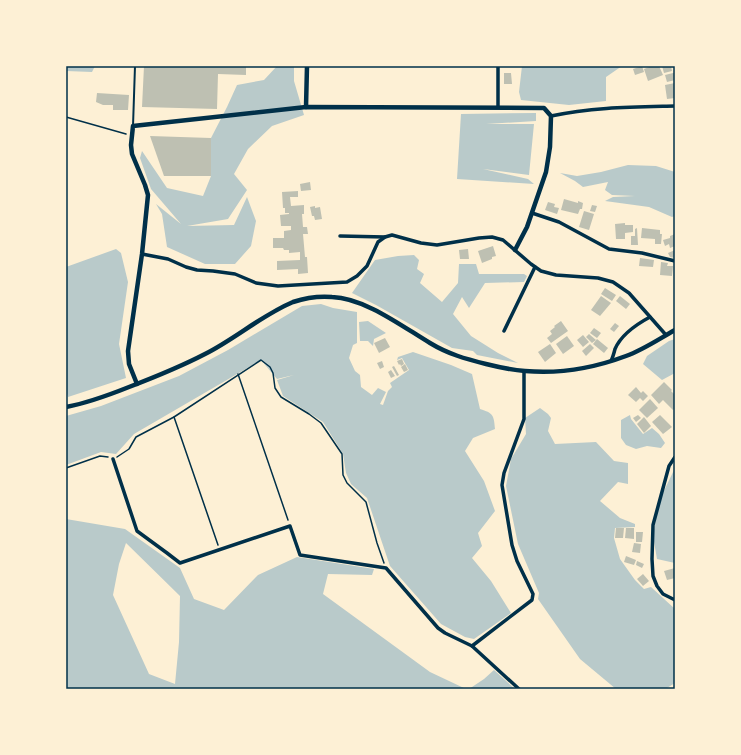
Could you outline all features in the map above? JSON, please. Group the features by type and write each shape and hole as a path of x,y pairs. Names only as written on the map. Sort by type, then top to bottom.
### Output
{"street":[{"path":"306,107 307,66"},
{"path":"498,66 498,107"},
{"path":"551,116 574,111 610,107 675,106"},
{"path":"137,384 130,364 128,351 142,254 148,196 132,154 130,145 132,126 306,107 544,108 551,116 550,147 546,172 527,228 515,250"},
{"path":"532,213 559,222 608,249 642,253 675,261"},
{"path":"142,254 168,258 186,267 197,270 235,274 256,282 278,286 347,282 357,276 367,266 378,242 392,235 421,243 437,245 492,237 503,240 541,271 556,275 598,278 613,282 629,293 666,335"},
{"path":"340,236 386,237"},
{"path":"504,331 535,267"},
{"path":"66,407 111,394 180,366 206,354 277,311 295,302 316,297 334,296 350,300 379,312 447,352 473,361 524,371 581,369 611,361 644,348 675,330"},
{"path":"611,361 616,347 625,335 638,323 650,317"},
{"path":"472,646 532,600 533,594 516,561 502,485 504,473 524,419 524,371"},
{"path":"675,457 669,466 653,525 652,559 653,576 657,586 663,594 675,600"},
{"path":"113,459 137,531 180,563 290,526 300,555 386,568 438,628 472,646 519,689"}],"lane":[{"path":"132,126 135,66"}],"path":[{"path":"66,117 132,136"},
{"path":"66,468 100,456 113,459 119,456 129,448 136,437 174,417 261,360 270,367 273,373 275,388 281,397 321,423 342,454 343,475 347,483 366,502 377,543 386,568"},
{"path":"238,374 290,526"},
{"path":"174,417 220,550"}],"shaded area":[{"path":"66,66 95,66 92,72 66,71"},
{"path":"277,66 294,66 294,81 304,115 272,126 248,149 234,174 247,190 228,219 187,226 234,225 247,197 256,221 251,246 235,264 205,264 167,247 162,214 156,204 181,224 151,189 140,158 142,151 167,188 203,196 211,176 211,138 237,85 264,80"},
{"path":"522,66 622,66 606,77 606,101 569,105 521,100 519,92"},
{"path":"536,113 536,121 486,124 534,124 529,175 483,169 528,179 534,184 457,179 461,114"},
{"path":"628,165 656,166 675,172 675,216 672,217 649,207 605,201 613,197 635,196 612,195 605,190 608,182 583,187 560,173 577,176"},
{"path":"116,249 121,253 128,282 119,344 126,378 68,397 66,390 66,267"},
{"path":"414,255 419,260 417,269 424,274 420,283 442,302 458,283 459,264 476,264 479,274 524,274 527,276 524,282 485,283 469,308 462,297 453,314 471,336 498,353 518,363 477,355 473,351 452,348 352,293 375,260"},
{"path":"321,304 333,308 357,312 357,343 353,345 349,358 355,371 360,375 361,387 372,395 378,388 386,392 380,404 383,405 388,391 392,387 390,383 409,370 402,358 397,360 398,357 413,352 472,374 480,409 492,415 495,429 473,438 465,451 484,481 495,511 478,533 482,546 472,558 491,581 511,613 474,639 465,637 441,624 390,566 367,498 351,484 346,473 343,454 323,422 283,396 277,380 294,375 277,379 261,360 134,434 116,454 101,452 66,465 66,416 101,406 179,376 228,350 302,306"},
{"path":"368,321 386,333 374,339 373,346 368,341 360,341 359,322"},
{"path":"675,339 675,373 662,380 643,364 647,356 669,341"},
{"path":"540,408 551,418 548,431 555,444 596,442 614,461 628,463 628,484 618,482 600,501 620,518 635,524 635,527 615,528 614,538 620,559 635,580 644,589 651,587 675,609 675,683 667,688 616,689 580,659 538,599 539,593 518,544 506,486 511,459 526,434 525,418"},
{"path":"630,415 631,419 643,434 652,428 659,434 665,443 661,448 647,446 636,449 626,445 621,438 621,420"},
{"path":"675,468 675,563 657,559 653,536 659,501"},
{"path":"66,519 125,529 180,568 194,599 224,610 258,575 297,557 374,569 372,575 328,574 323,594 430,672 466,689 66,689","holes":["126,543 180,596 179,642 175,684 149,674 113,595 119,564"]},
{"path":"494,670 515,689 469,689 484,679"}],"building":[{"path":"144,66 246,66 246,75 218,74 217,109 142,107"},
{"path":"642,66 644,72 635,75 633,69"},
{"path":"652,66 659,66 663,75 648,81 644,69"},
{"path":"662,66 671,66 672,71 664,73"},
{"path":"504,73 511,73 512,84 504,84"},
{"path":"674,73 675,80 667,82 665,75"},
{"path":"675,83 675,98 667,99 665,85"},
{"path":"97,93 129,95 128,110 113,110 113,105 103,105 96,102"},
{"path":"150,136 211,138 211,176 164,176"},
{"path":"310,182 311,190 301,191 300,184"},
{"path":"298,191 298,197 290,197 291,206 304,205 304,214 302,214 303,227 307,227 308,234 303,234 308,273 298,274 298,269 277,270 277,261 300,260 300,252 289,253 289,250 284,250 283,248 273,248 273,238 284,238 284,231 291,230 291,226 281,226 280,215 289,214 285,213 285,208 283,208 282,192"},
{"path":"564,199 583,203 582,209 580,209 578,214 561,210"},
{"path":"548,202 555,204 554,207 559,208 557,214 545,210"},
{"path":"592,205 597,206 595,212 590,211"},
{"path":"315,206 315,208 320,207 322,219 315,220 314,216 312,216 310,207"},
{"path":"584,211 594,214 589,230 579,227"},
{"path":"625,223 625,225 633,225 633,232 625,233 625,239 616,239 615,224"},
{"path":"637,228 638,245 631,245 631,236 635,236 635,229"},
{"path":"642,228 660,230 660,234 662,234 661,244 655,244 655,239 641,238"},
{"path":"675,234 675,246 670,248 669,244 665,246 663,240 670,238 670,236"},
{"path":"493,246 496,256 482,263 478,251"},
{"path":"468,249 469,259 460,259 459,250"},
{"path":"675,250 675,258 670,257 668,253"},
{"path":"640,258 654,260 653,267 639,266"},
{"path":"661,262 668,263 667,266 673,266 672,276 660,275"},
{"path":"605,288 616,295 612,301 601,294"},
{"path":"601,296 611,303 600,316 591,310"},
{"path":"620,296 630,304 626,309 616,301"},
{"path":"561,321 568,331 551,343 547,338 552,334 550,331"},
{"path":"615,323 619,326 614,332 610,329"},
{"path":"594,328 601,333 597,338 590,333"},
{"path":"589,334 596,340 592,343 586,337"},
{"path":"583,335 589,342 583,347 577,340"},
{"path":"567,336 574,346 563,354 556,344"},
{"path":"385,338 390,347 379,353 374,343"},
{"path":"597,339 608,348 604,353 593,344"},
{"path":"550,344 556,353 545,362 538,352"},
{"path":"590,344 594,348 586,356 582,351"},
{"path":"402,359 404,364 401,366 397,361"},
{"path":"382,361 384,367 380,369 377,363"},
{"path":"405,364 408,370 404,372 401,367"},
{"path":"394,366 399,375 397,376 392,367"},
{"path":"391,370 395,376 391,378 388,372"},
{"path":"664,382 675,395 675,408 673,410 663,400 659,404 651,395"},
{"path":"636,387 641,393 643,391 648,396 643,401 640,398 636,402 628,395"},
{"path":"650,399 658,408 647,418 639,410"},
{"path":"638,415 641,418 636,422 633,418"},
{"path":"660,415 672,427 663,434 652,422"},
{"path":"644,417 651,426 644,433 637,424"},
{"path":"616,528 624,528 623,538 615,538"},
{"path":"626,528 634,528 634,539 625,538"},
{"path":"636,532 643,532 642,542 636,542"},
{"path":"634,543 641,544 640,553 632,552"},
{"path":"626,556 636,560 634,565 624,562"},
{"path":"637,561 644,564 642,568 636,565"},
{"path":"675,568 675,578 667,580 664,571"},
{"path":"643,574 649,581 643,586 637,579"}]}
